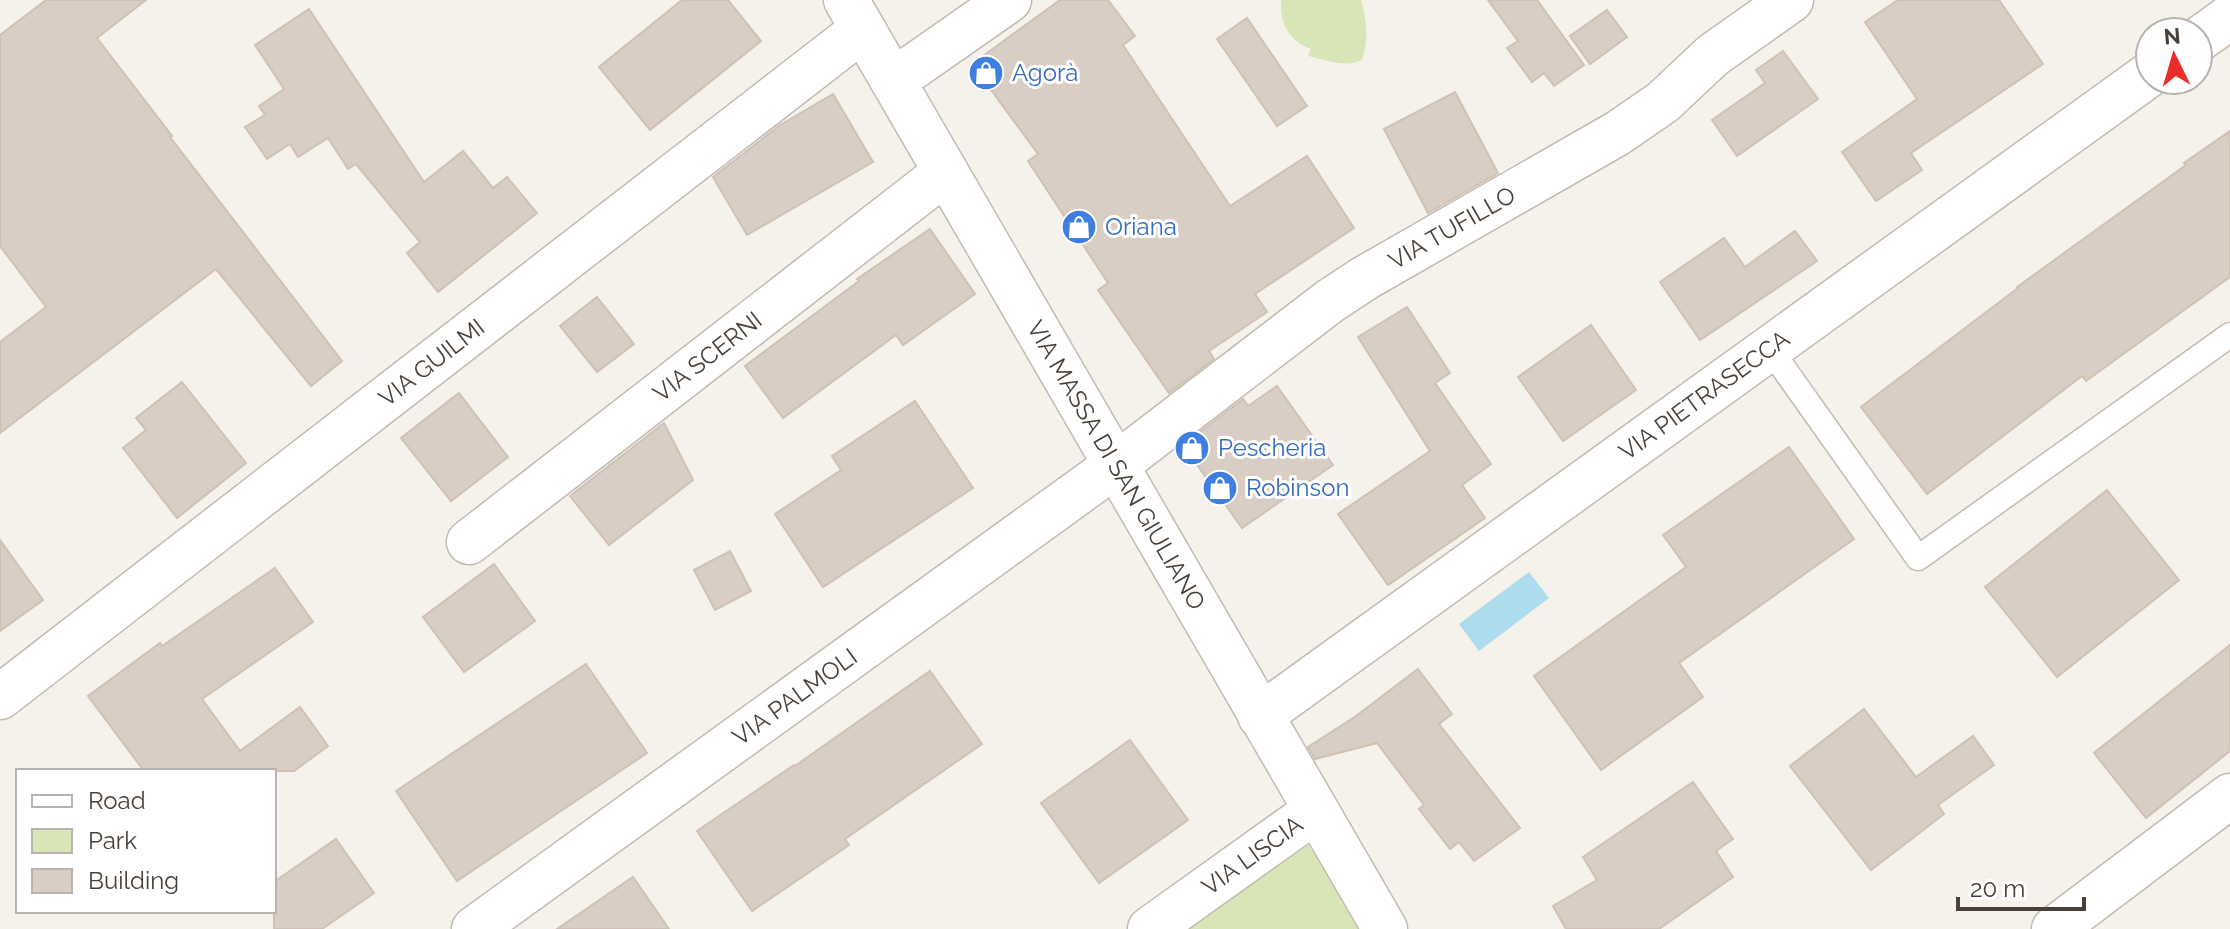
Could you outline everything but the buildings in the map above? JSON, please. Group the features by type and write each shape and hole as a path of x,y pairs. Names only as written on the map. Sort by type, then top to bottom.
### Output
{"street":[{"path":"893,81 1009,0"},
{"name":"VIA TUFILLO","path":"1116,465 1330,301 1618,133 1663,102 1713,55 1791,0"},
{"name":"VIA MASSA DI SAN GIULIANO","path":"854,15 1385,929"},
{"name":"VIA GUILMI","path":"0,697 854,15"},
{"name":"VIA PIETRASECCA","path":"1260,716 2134,86"},
{"name":"VIA SCERNI","path":"469,542 946,172"},
{"name":"VIA PALMOLI","path":"474,929 1116,465"},
{"path":"2054,929 2230,796"},
{"name":"VIA LISCIA","path":"1150,929 1315,811"}],"lane":[{"path":"1770,349 1918,558 2230,335"}],"green space":[{"path":"1281,0 1361,0 1366,30 1362,60 1342,63 1308,56 1311,49 1297,41 1284,24"},
{"path":"1302,834 1360,929 1167,929"}],"water":[{"path":"1529,572 1549,598 1479,651 1459,624"}],"place":[{"name":"Agorà","path":"986,73"},
{"name":"Oriana","path":"1079,227"},
{"name":"Pescheria","path":"1192,448"},
{"name":"Robinson","path":"1220,488"}]}
